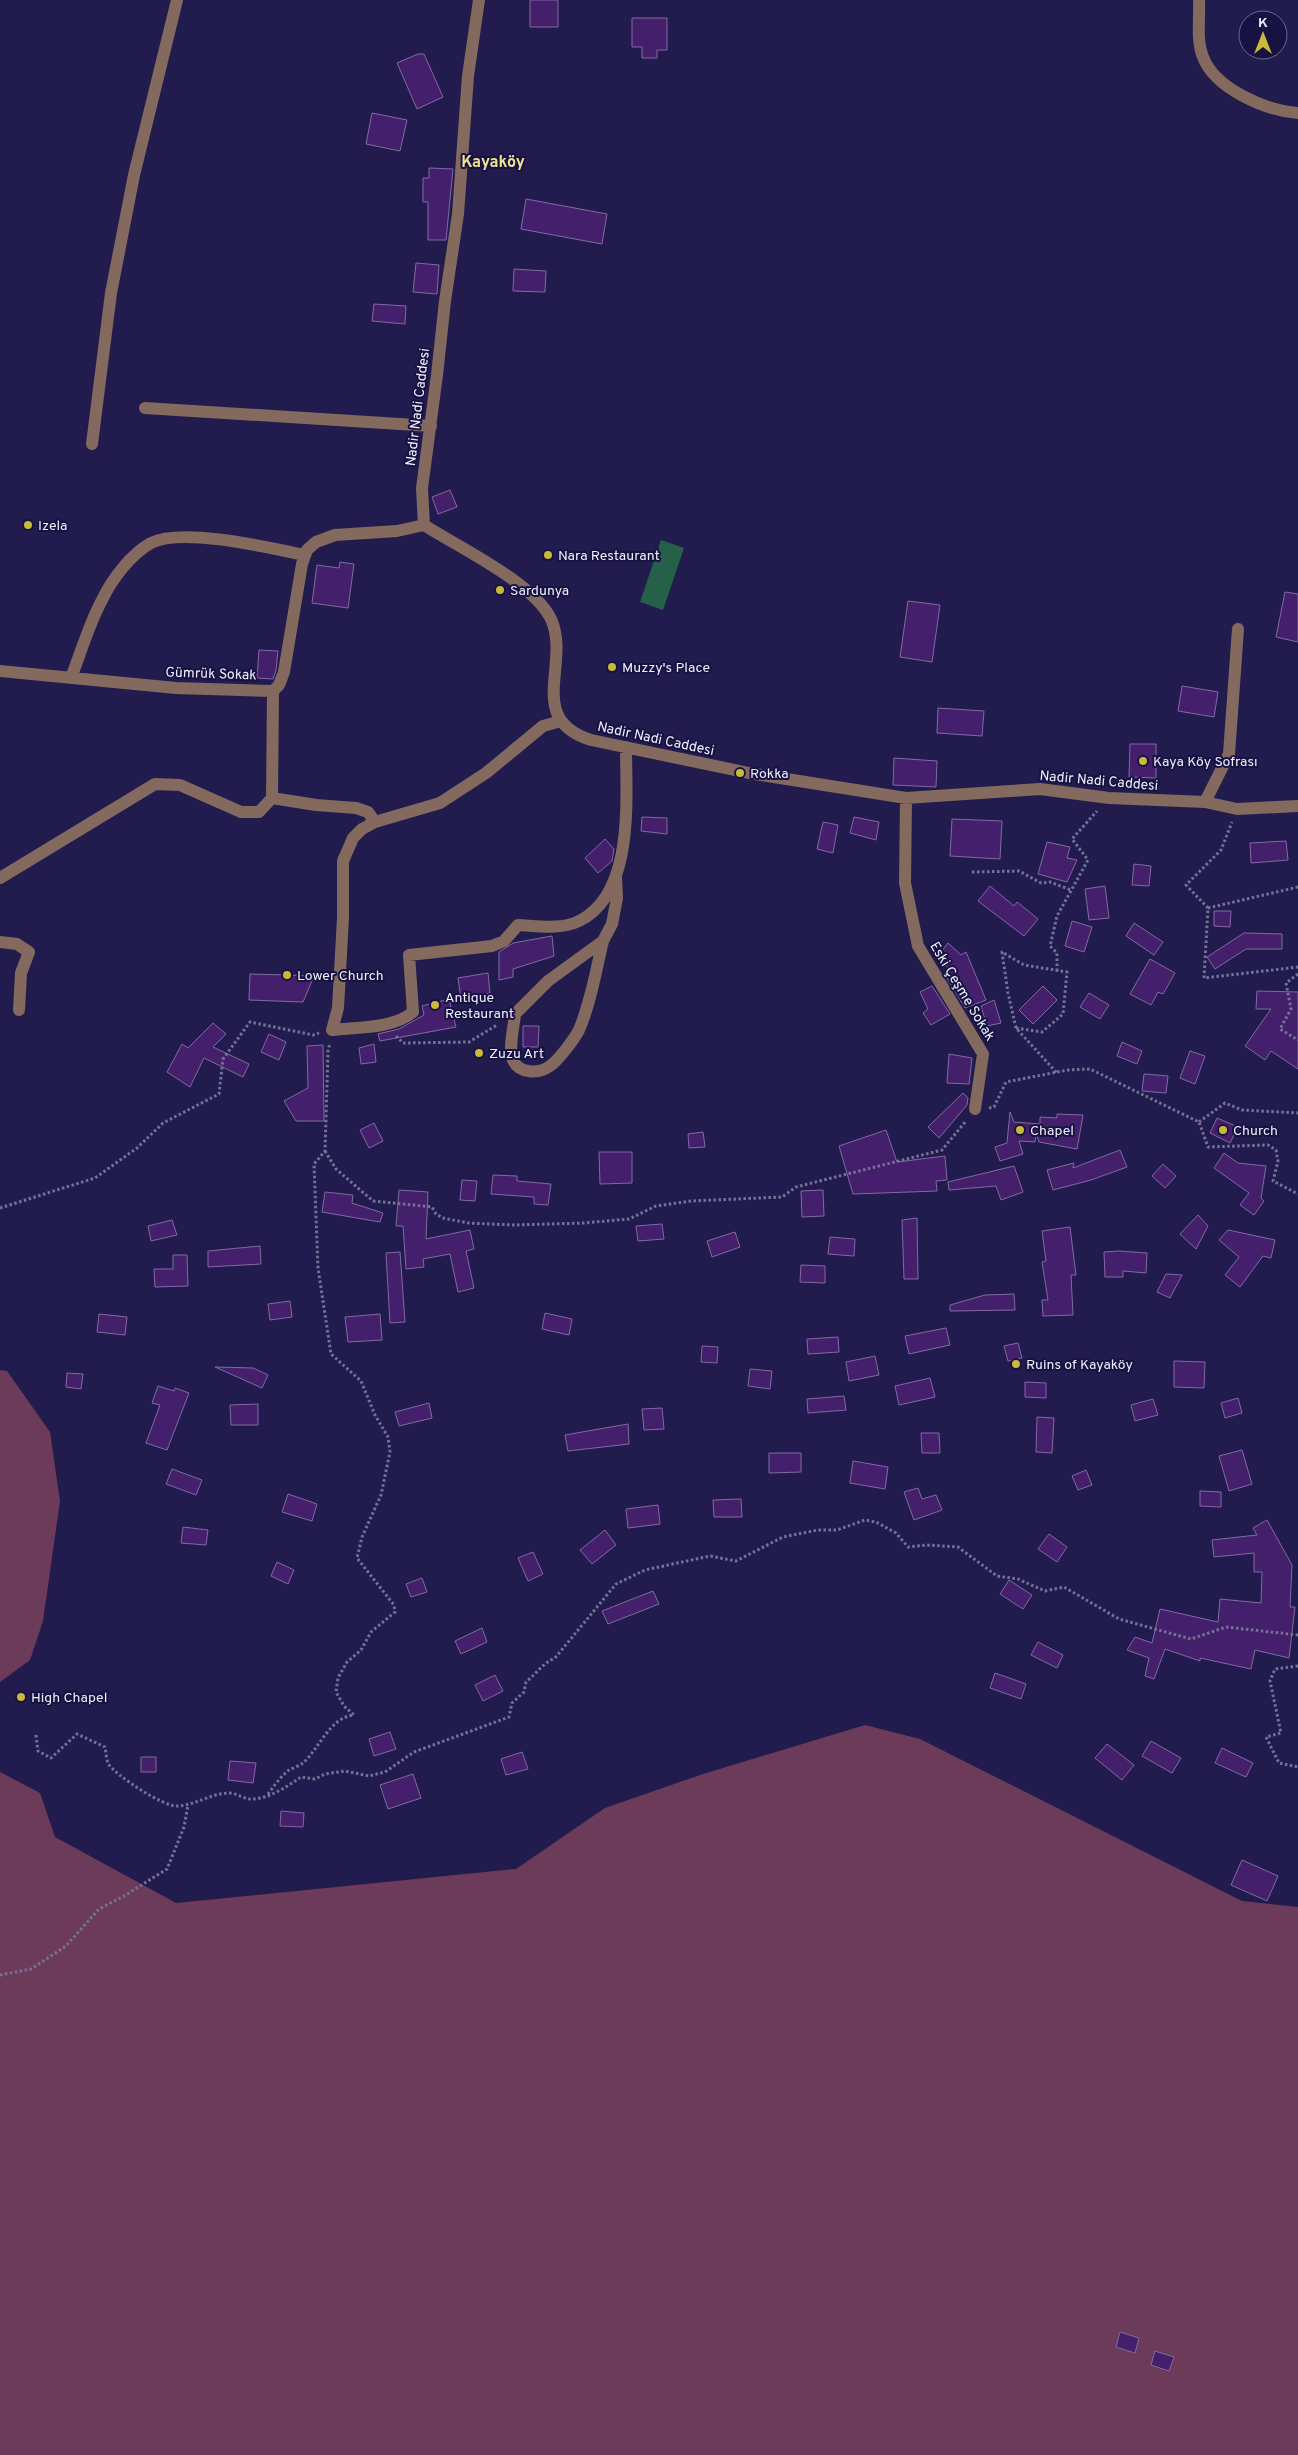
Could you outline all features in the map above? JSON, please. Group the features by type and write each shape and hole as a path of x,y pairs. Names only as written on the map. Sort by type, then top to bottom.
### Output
{"street":[{"path":"92,444 111,293 134,176 177,0"},
{"name":"Nadir Nadi Caddesi","path":"424,525 422,488 444,301 458,214 468,76 479,0"},
{"path":"1199,0 1199,38 1203,58 1213,71 1228,88 1258,104 1283,112 1298,113"},
{"path":"145,408 430,426"},
{"path":"71,678 102,599 119,572 153,542 176,537 216,540 305,555 316,542 335,535 397,531 424,525 499,571 532,596 544,608 555,631 553,691 557,714 561,721 543,726 486,773 440,803 375,822 362,829 353,838 343,861 343,918 338,1008 332,1030 383,1024 408,1016 413,1012 409,955 492,946 504,941 518,926 562,927 579,921 593,912 616,878"},
{"name":"Gümrük Sokak","path":"0,671 176,688 273,691 279,685 284,672 305,555"},
{"path":"1205,802 1229,754 1238,629"},
{"path":"0,878 155,784 180,785 241,812 259,812 272,798 273,691"},
{"name":"Nadir Nadi Caddesi","path":"561,721 569,730 581,737 626,748 749,773 906,798 1040,789 1108,798 1205,802 1237,809 1298,806"},
{"path":"602,940 594,982 578,1032 551,1066 538,1071 525,1071 517,1066 512,1059 515,1014 548,981 602,940 612,924 617,898 616,878 626,837 626,748"},
{"path":"272,798 316,805 356,808 368,812 375,822"},
{"name":"Eski Çeşme Sokak","path":"906,798 905,883 918,946 983,1054 975,1109"},
{"path":"0,942 17,944 29,952 21,973 19,1010"}],"path":[{"path":"1057,971 1057,953 1050,946 1057,916 1088,860 1072,839 1108,798"},
{"path":"1237,809 1221,850 1186,885 1208,908 1204,978 1298,967"},
{"path":"972,872 1019,871 1041,883 1050,882 1072,890"},
{"path":"1208,908 1298,887"},
{"path":"1016,1028 1042,1032 1063,1014 1067,972 1024,965 1002,952 1008,993 1016,1028 1058,1074"},
{"path":"1298,974 1286,983 1291,1009 1280,1029 1298,1040"},
{"path":"383,1024 403,1043 469,1042 515,1014"},
{"path":"0,1208 95,1178 137,1148 164,1123 219,1094 223,1059 250,1022 313,1035 332,1030 328,1051 325,1151 336,1169 373,1201 432,1207 436,1214 444,1218 468,1223 513,1225 584,1223 629,1219 656,1206 691,1201 782,1198 796,1187 942,1150 975,1109 994,1107 1006,1082 1058,1074 1068,1070 1090,1070 1199,1122 1208,1147 1268,1145 1276,1150 1278,1161 1273,1181 1298,1194"},
{"path":"1199,1122 1225,1104 1242,1110 1298,1113"},
{"path":"268,1795 287,1771 303,1763 324,1736 348,1715 354,1715 344,1706 336,1692 338,1678 347,1662 360,1650 371,1632 395,1612 394,1605 357,1558 362,1537 381,1495 390,1452 388,1437 375,1415 360,1381 331,1354 320,1285 314,1196 314,1164 325,1151"},
{"path":"36,1735 38,1751 51,1758 77,1734 92,1740 105,1748 108,1764 157,1801 175,1807 188,1805 198,1799 231,1793 249,1799 268,1795 279,1792 302,1777 315,1779 325,1774 345,1771 369,1776 385,1772 414,1752 509,1717 512,1703 524,1692 526,1682 538,1673 545,1662 555,1658 616,1584 638,1574 710,1556 736,1561 783,1537 818,1530 837,1530 865,1520 876,1522 896,1533 908,1546 958,1547 997,1576 1018,1579 1045,1591 1064,1587 1119,1619 1191,1639 1226,1627 1298,1635"},
{"path":"1298,1666 1275,1669 1270,1681 1281,1733 1266,1737 1279,1762 1298,1767"},
{"path":"0,1975 31,1968 66,1946 99,1909 166,1870 184,1827 188,1805"}],"shaded area":[{"path":"661,540 684,548 663,610 640,602"},
{"path":"0,1370 7,1371 50,1432 60,1501 43,1621 30,1660 0,1682"},
{"path":"865,1725 920,1739 1242,1901 1298,1907 1298,2455 0,2455 0,1772 40,1793 55,1837 176,1903 516,1869 605,1808 703,1774"}],"building":[{"path":"530,0 558,0 558,27 530,27"},
{"path":"632,18 667,18 667,50 657,50 657,58 642,58 642,47 632,47"},
{"path":"418,54 424,54 443,97 417,109 397,63"},
{"path":"372,113 407,120 400,151 366,144"},
{"path":"429,168 453,169 446,240 428,240 428,202 423,202 423,178 429,178"},
{"path":"526,199 607,214 602,244 521,229"},
{"path":"416,263 439,265 437,294 413,292"},
{"path":"514,269 546,271 545,292 513,291"},
{"path":"374,304 406,306 405,324 372,321"},
{"path":"450,490 457,507 438,514 432,497"},
{"path":"340,562 354,564 348,608 312,603 317,565 339,568"},
{"path":"1285,592 1298,594 1298,642 1276,637"},
{"path":"908,601 940,605 932,662 900,657"},
{"path":"259,650 278,651 273,679 257,678"},
{"path":"1182,686 1218,692 1214,717 1178,711"},
{"path":"938,708 984,711 982,736 937,733"},
{"name":"Kaya Köy Sofrası","path":"1130,744 1156,744 1156,778 1129,777"},
{"path":"894,758 937,761 936,787 893,785"},
{"path":"642,817 667,818 667,834 641,831"},
{"path":"854,817 879,822 876,840 850,833"},
{"path":"952,819 1002,821 1000,859 950,856"},
{"path":"823,822 838,825 833,853 817,849"},
{"path":"605,839 614,849 612,861 598,873 585,858"},
{"path":"1286,841 1288,860 1251,863 1250,843"},
{"path":"1047,842 1070,847 1067,858 1077,860 1067,882 1038,874"},
{"path":"1134,864 1151,866 1149,886 1132,885"},
{"path":"990,886 1014,906 1017,902 1038,919 1024,936 978,901"},
{"path":"1105,886 1109,918 1089,920 1085,889"},
{"path":"1214,911 1231,911 1230,927 1214,926"},
{"path":"1072,921 1092,927 1084,952 1065,946"},
{"path":"1134,923 1163,942 1154,955 1126,936"},
{"path":"1244,933 1282,934 1282,949 1246,949 1215,969 1207,957"},
{"path":"552,936 554,956 513,969 513,977 499,980 499,952 513,943"},
{"path":"948,943 961,955 966,952 986,1000 965,1008 945,975 950,969 936,958"},
{"path":"1150,959 1175,973 1163,994 1158,992 1151,1005 1130,994"},
{"path":"488,973 490,993 461,999 458,978"},
{"path":"250,974 314,976 303,1002 249,1000"},
{"path":"932,986 950,1014 931,1025 923,1013 928,1009 920,992"},
{"path":"1043,986 1057,1000 1033,1024 1019,1010"},
{"path":"1257,991 1298,992 1298,1069 1271,1051 1265,1060 1245,1046 1271,1009 1256,1009"},
{"path":"1089,993 1109,1005 1100,1019 1080,1007"},
{"path":"449,999 456,1027 380,1041 378,1034 399,1029 424,1015 422,1006"},
{"path":"994,1000 1001,1023 987,1026 981,1006"},
{"path":"213,1023 226,1034 213,1047 249,1064 243,1077 204,1058 190,1087 167,1072 182,1044 188,1048"},
{"path":"523,1026 539,1026 538,1047 523,1047"},
{"path":"269,1034 286,1042 279,1060 261,1052"},
{"path":"1122,1042 1142,1051 1137,1064 1117,1056"},
{"path":"374,1044 376,1062 361,1064 359,1048"},
{"path":"323,1045 324,1121 296,1121 284,1101 308,1088 307,1046"},
{"path":"1190,1051 1205,1056 1195,1084 1180,1078"},
{"path":"949,1054 972,1058 969,1084 947,1083"},
{"path":"1144,1074 1168,1076 1166,1093 1142,1091"},
{"path":"963,1093 968,1098 967,1105 939,1138 928,1127"},
{"path":"1010,1112 1014,1122 1040,1124 1040,1117 1057,1118 1057,1114 1083,1115 1077,1149 1039,1142 1036,1133 1035,1142 1019,1141 1023,1154 1000,1161 995,1147 1007,1143"},
{"path":"1217,1118 1238,1127 1230,1143 1210,1133"},
{"path":"374,1123 383,1141 369,1148 360,1130"},
{"path":"886,1130 897,1162 945,1156 947,1180 936,1181 937,1191 853,1194 839,1146"},
{"path":"703,1132 705,1147 689,1148 688,1134"},
{"path":"1120,1150 1127,1167 1091,1180 1053,1190 1047,1170 1074,1163 1073,1168"},
{"path":"599,1152 632,1152 632,1183 600,1184"},
{"path":"1224,1153 1238,1163 1266,1166 1261,1198 1264,1201 1254,1215 1240,1205 1249,1193 1214,1168"},
{"path":"1163,1164 1176,1176 1165,1188 1152,1176"},
{"path":"1014,1166 1023,1192 1001,1200 996,1186 949,1190 948,1182"},
{"path":"493,1175 517,1176 517,1181 551,1184 548,1205 534,1204 534,1197 491,1194"},
{"path":"462,1180 477,1181 475,1201 460,1200"},
{"path":"399,1190 428,1192 426,1239 470,1230 474,1249 466,1251 474,1288 458,1292 450,1254 423,1259 424,1267 406,1269 403,1226 396,1226"},
{"path":"823,1190 824,1216 802,1217 801,1191"},
{"path":"325,1192 353,1195 352,1203 383,1213 380,1222 322,1212"},
{"path":"1198,1215 1208,1226 1196,1249 1180,1234"},
{"path":"917,1218 918,1279 904,1279 902,1220"},
{"path":"172,1220 177,1235 151,1241 148,1226"},
{"path":"662,1224 664,1239 638,1241 636,1226"},
{"path":"1070,1227 1076,1275 1071,1275 1073,1315 1043,1316 1042,1300 1048,1300 1042,1262 1046,1261 1042,1231"},
{"path":"1228,1230 1275,1240 1271,1258 1263,1256 1240,1287 1225,1275 1239,1257 1219,1240"},
{"path":"735,1232 740,1247 712,1257 707,1241"},
{"path":"830,1237 855,1239 854,1256 828,1254"},
{"path":"260,1246 261,1264 208,1267 208,1251"},
{"path":"400,1252 405,1322 390,1323 386,1253"},
{"path":"1104,1252 1147,1253 1146,1273 1123,1271 1123,1277 1105,1277"},
{"path":"173,1255 187,1255 188,1286 155,1287 154,1269 173,1269"},
{"path":"801,1265 825,1266 825,1283 800,1282"},
{"path":"1166,1274 1182,1275 1170,1298 1157,1292"},
{"path":"1014,1294 1015,1310 950,1311 950,1305 985,1295"},
{"path":"290,1301 292,1317 270,1320 268,1304"},
{"path":"545,1313 572,1319 569,1335 542,1329"},
{"path":"99,1314 127,1317 125,1335 97,1332"},
{"path":"380,1314 382,1340 348,1342 345,1317"},
{"path":"946,1328 950,1345 909,1354 905,1336"},
{"path":"838,1337 839,1352 808,1354 807,1339"},
{"path":"1018,1343 1022,1358 1008,1361 1004,1346"},
{"path":"702,1346 718,1347 717,1363 701,1362"},
{"path":"875,1356 879,1375 849,1381 846,1362"},
{"path":"1174,1361 1205,1362 1204,1388 1174,1387"},
{"path":"215,1367 253,1368 268,1375 262,1388"},
{"path":"750,1369 772,1371 770,1389 748,1386"},
{"path":"67,1373 83,1374 81,1389 66,1387"},
{"path":"930,1378 935,1397 899,1405 895,1386"},
{"path":"1025,1382 1046,1383 1046,1398 1025,1397"},
{"path":"158,1386 174,1391 175,1388 189,1393 167,1450 146,1443 160,1405 152,1403"},
{"path":"844,1396 846,1410 808,1413 807,1399"},
{"path":"1238,1398 1242,1413 1225,1418 1221,1403"},
{"path":"1153,1399 1158,1415 1135,1421 1131,1405"},
{"path":"429,1403 432,1418 399,1426 395,1412"},
{"path":"258,1404 258,1425 231,1425 230,1405"},
{"path":"662,1408 664,1429 644,1430 642,1409"},
{"path":"1037,1417 1054,1418 1052,1453 1036,1452"},
{"path":"628,1424 629,1444 568,1451 565,1435"},
{"path":"921,1433 939,1433 940,1453 922,1453"},
{"path":"1242,1450 1252,1484 1229,1491 1219,1456"},
{"path":"769,1453 801,1453 801,1472 769,1473"},
{"path":"853,1461 888,1467 885,1489 850,1483"},
{"path":"172,1469 202,1480 196,1495 166,1484"},
{"path":"1086,1470 1092,1485 1078,1490 1072,1476"},
{"path":"918,1488 922,1499 936,1495 942,1510 914,1520 904,1492"},
{"path":"1200,1491 1221,1492 1221,1507 1200,1506"},
{"path":"288,1494 317,1504 312,1521 282,1512"},
{"path":"741,1499 742,1517 714,1517 713,1500"},
{"path":"658,1505 660,1524 628,1528 626,1509"},
{"path":"1267,1520 1292,1565 1290,1607 1295,1607 1289,1658 1255,1650 1251,1669 1200,1658 1200,1661 1165,1649 1154,1679 1145,1676 1149,1658 1127,1650 1135,1637 1152,1643 1160,1609 1218,1622 1220,1599 1261,1603 1262,1572 1254,1572 1254,1553 1214,1557 1212,1540 1257,1535 1253,1528"},
{"path":"183,1527 208,1530 206,1545 181,1543"},
{"path":"605,1530 616,1545 592,1564 580,1550"},
{"path":"1049,1534 1067,1547 1057,1562 1038,1549"},
{"path":"533,1552 543,1574 528,1581 518,1558"},
{"path":"277,1562 294,1570 288,1584 271,1576"},
{"path":"422,1578 427,1592 411,1597 406,1584"},
{"path":"1009,1580 1032,1595 1023,1609 1000,1594"},
{"path":"653,1591 659,1604 608,1624 602,1611"},
{"path":"482,1628 487,1642 461,1654 455,1641"},
{"path":"1038,1642 1063,1655 1057,1668 1031,1655"},
{"path":"995,1673 1026,1684 1021,1699 990,1688"},
{"path":"495,1675 503,1691 483,1701 475,1685"},
{"path":"390,1732 396,1749 374,1756 369,1739"},
{"path":"1151,1741 1181,1758 1172,1773 1142,1756"},
{"path":"1107,1744 1134,1765 1122,1780 1095,1758"},
{"path":"1222,1748 1253,1763 1246,1777 1215,1763"},
{"path":"522,1752 528,1769 506,1775 501,1759"},
{"path":"141,1757 156,1757 156,1772 141,1772"},
{"path":"230,1761 256,1763 253,1783 228,1780"},
{"path":"413,1774 421,1798 388,1809 380,1785"},
{"path":"281,1811 304,1813 303,1827 280,1826"},
{"path":"1242,1860 1278,1876 1267,1901 1231,1885"},
{"path":"1120,2332 1139,2338 1135,2353 1116,2347"},
{"path":"1155,2351 1174,2357 1169,2371 1151,2365"}],"place":[{"name":"Izela","path":"28,525"},
{"name":"Nara Restaurant","path":"548,555"},
{"name":"Sardunya","path":"500,590"},
{"name":"Muzzy's Place","path":"612,667"},
{"name":"Kaya Köy Sofrası","path":"1143,761"},
{"name":"Rokka","path":"740,773"},
{"name":"Lower Church","path":"287,975"},
{"name":"Antique Restaurant","path":"435,1005"},
{"name":"Zuzu Art","path":"479,1053"},
{"name":"Chapel","path":"1020,1130"},
{"name":"Church","path":"1223,1130"},
{"name":"Ruins of Kayaköy","path":"1016,1364"},
{"name":"High Chapel","path":"21,1697"}],"district":[{"name":"Kayaköy","path":"493,161"}]}
